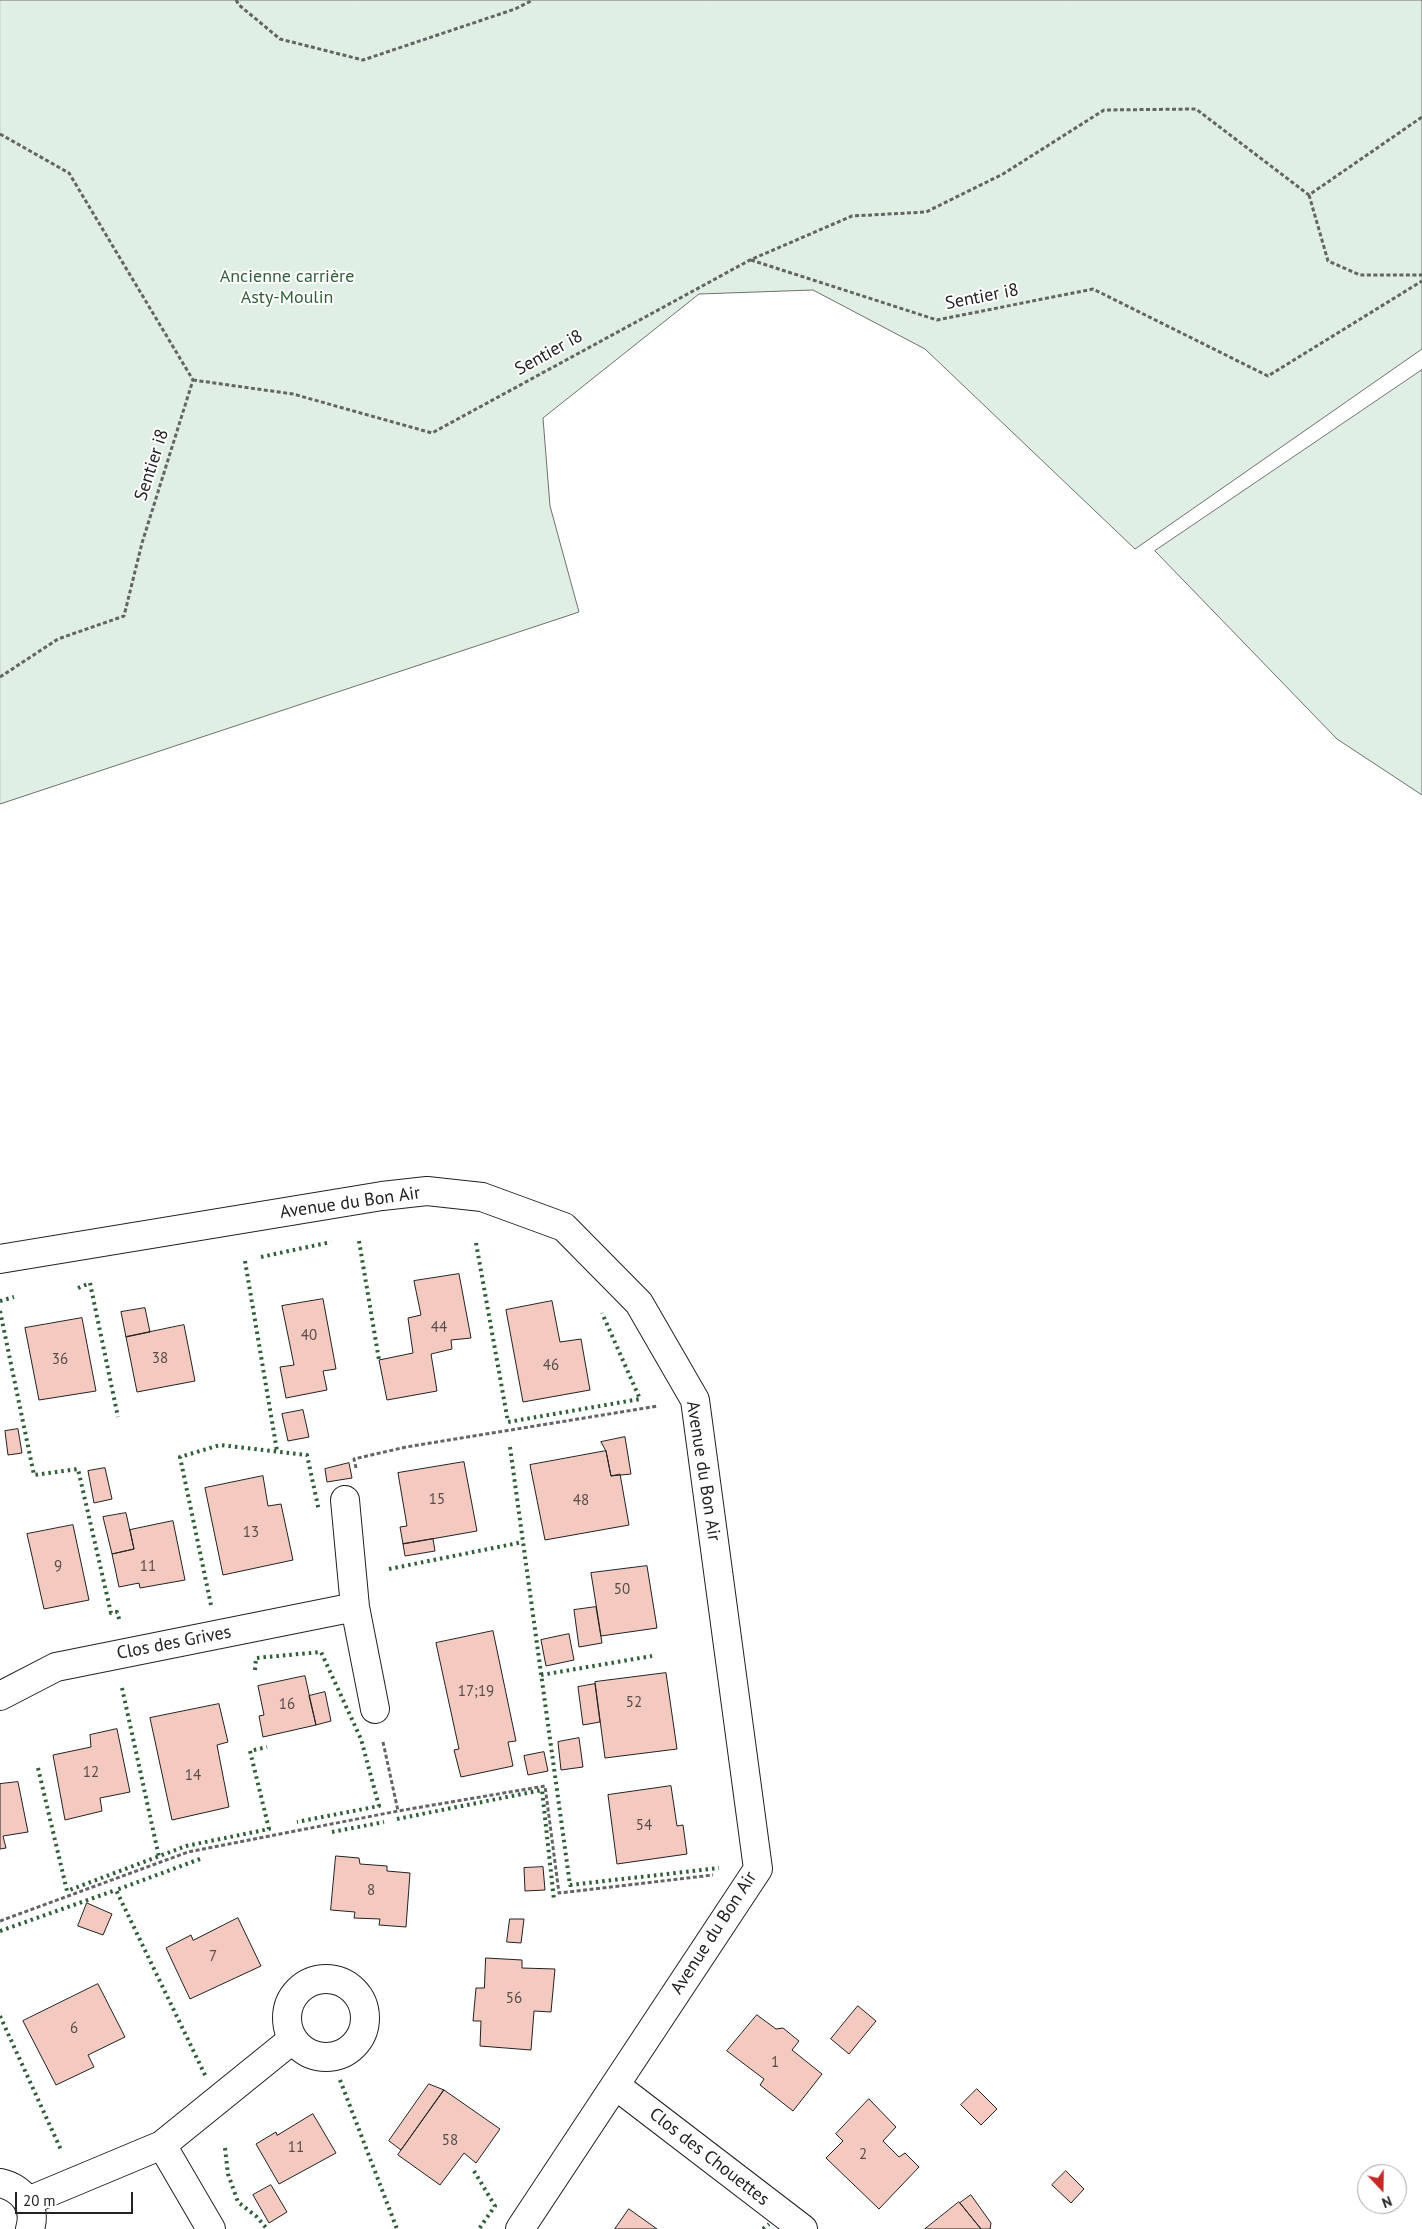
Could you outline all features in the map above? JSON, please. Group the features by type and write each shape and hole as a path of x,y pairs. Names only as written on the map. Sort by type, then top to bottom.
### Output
{"street":[{"name":"Avenue du Bon Air","path":"0,1259 382,1196 427,1192 482,1197 564,1227 639,1303 695,1400 758,1869 520,2229"},
{"path":"345,1500 355,1608 375,1710"},
{"name":"Clos des Grives","path":"0,1696 56,1667 355,1608"},
{"path":"28,2201 162,2145 293,2039"},
{"name":"Clos des Chouettes","path":"615,2085 803,2229"},
{"path":"162,2145 211,2229"},
{"path":"0,2183 10,2185 20,2191 28,2201 32,2211 30,2229"}],"path":[{"path":"236,0 239,5 280,39 364,60 515,9 532,0"},
{"path":"750,260 852,216 926,212 1003,174 1104,110 1196,109 1309,195 1328,261 1360,275 1422,274"},
{"path":"1309,195 1422,117"},
{"path":"0,134 69,173 194,380"},
{"name":"Sentier i8","path":"0,677 58,639 124,616 142,543 194,380 293,394 432,433 750,260 937,320 1093,289 1268,376 1422,281"},
{"path":"345,1500 363,1495 354,1459 406,1447 695,1400"},
{"path":"375,1710 398,1811"},
{"path":"0,1921 188,1852 398,1811 545,1786 559,1894 758,1869"}],"green space":[{"name":"Ancienne carrière Asty-Moulin","path":"0,0 1422,0 1422,349 1135,549 925,349 813,290 699,294 543,418 550,506 579,612 0,804"},
{"path":"1422,370 1422,795 1337,739 1155,551"}],"building":[{"path":"459,1274 471,1338 451,1340 452,1349 431,1354 437,1391 387,1400 379,1360 413,1353 408,1318 421,1315 414,1281"},
{"path":"323,1299 336,1369 323,1371 327,1390 286,1398 280,1367 294,1365 282,1306"},
{"path":"552,1301 560,1342 581,1339 590,1390 523,1402 506,1310"},
{"path":"145,1308 150,1332 126,1337 121,1312"},
{"path":"82,1318 96,1391 39,1400 25,1328"},
{"path":"184,1325 195,1381 137,1392 126,1337"},
{"path":"303,1410 309,1437 288,1441 282,1414"},
{"path":"18,1429 22,1453 8,1455 5,1431"},
{"path":"625,1437 631,1474 611,1476 606,1451 601,1442"},
{"path":"606,1451 611,1476 620,1474 629,1525 545,1540 530,1465"},
{"path":"464,1462 477,1531 403,1544 400,1527 407,1526 398,1473"},
{"path":"349,1463 352,1478 327,1482 325,1469"},
{"path":"105,1468 112,1499 94,1503 88,1471"},
{"path":"263,1476 268,1506 281,1504 293,1560 223,1575 205,1488"},
{"path":"126,1513 134,1549 112,1554 103,1517"},
{"path":"173,1521 185,1580 140,1588 139,1583 119,1587 112,1554 134,1549 130,1530"},
{"path":"73,1525 89,1600 44,1609 27,1534"},
{"path":"433,1539 435,1551 405,1556 403,1544"},
{"path":"647,1566 657,1628 601,1636 591,1573"},
{"path":"596,1607 602,1643 579,1647 574,1610"},
{"path":"493,1631 516,1741 508,1742 513,1766 461,1777 454,1750 459,1749 436,1643"},
{"path":"569,1634 574,1660 546,1666 541,1640"},
{"path":"666,1673 677,1749 605,1758 595,1682"},
{"path":"305,1676 316,1725 263,1737 259,1716 264,1715 258,1686"},
{"path":"595,1684 600,1722 583,1725 578,1687"},
{"path":"325,1692 331,1721 316,1725 309,1696"},
{"path":"219,1704 228,1742 217,1745 229,1807 172,1820 150,1718"},
{"path":"117,1729 130,1792 100,1798 102,1811 65,1820 53,1755 91,1747 90,1735"},
{"path":"579,1738 583,1767 561,1770 558,1742"},
{"path":"544,1752 548,1771 528,1775 524,1756"},
{"path":"18,1782 28,1832 3,1836 6,1848 0,1849 0,1784"},
{"path":"671,1786 677,1826 683,1825 687,1854 617,1864 608,1795"},
{"path":"336,1856 359,1858 360,1864 387,1866 387,1871 410,1873 406,1927 379,1925 380,1919 354,1918 355,1912 331,1910"},
{"path":"543,1867 545,1890 525,1891 524,1868"},
{"path":"87,1903 112,1914 103,1935 78,1926"},
{"path":"238,1918 261,1966 190,1999 166,1948 191,1935 193,1940"},
{"path":"510,1919 524,1919 521,1943 507,1942"},
{"path":"486,1958 522,1960 522,1968 555,1969 551,2012 534,2011 531,2050 480,2046 481,2021 473,2021 476,1988 484,1988"},
{"path":"98,1984 125,2037 88,2055 94,2067 56,2085 23,2021"},
{"path":"858,2006 876,2021 849,2054 831,2039"},
{"path":"757,2015 776,2029 783,2028 799,2041 792,2050 822,2074 793,2111 760,2085 764,2079 727,2051"},
{"path":"429,2084 444,2090 401,2150 389,2141"},
{"path":"977,2089 997,2109 981,2125 961,2105"},
{"path":"444,2090 500,2129 476,2163 464,2153 440,2185 398,2155"},
{"path":"869,2099 896,2127 883,2141 899,2157 905,2153 919,2167 879,2209 826,2158 843,2141 836,2134"},
{"path":"313,2114 336,2153 279,2184 256,2144 276,2132 277,2135"},
{"path":"1066,2171 1084,2189 1071,2203 1052,2185"},
{"path":"271,2185 287,2212 269,2223 253,2195"},
{"path":"971,2195 991,2223 990,2229 981,2229 960,2203"},
{"path":"959,2202 981,2229 925,2229"},
{"path":"629,2209 657,2229 615,2229"}],"hedge":[{"path":"359,1241 379,1360"},
{"path":"261,1257 331,1242"},
{"path":"476,1243 508,1422 640,1399 602,1313"},
{"path":"245,1261 277,1451"},
{"path":"78,1288 90,1283 118,1417"},
{"path":"0,1301 14,1297"},
{"path":"0,1311 34,1475 78,1469 111,1613 117,1612 120,1622"},
{"path":"211,1605 180,1457 220,1445 307,1455 319,1511"},
{"path":"510,1447 570,1885 719,1868"},
{"path":"389,1569 523,1542"},
{"path":"255,1670 256,1658 321,1652 361,1739 379,1806 297,1822"},
{"path":"541,1675 652,1656"},
{"path":"122,1688 159,1857"},
{"path":"38,1768 67,1891 186,1846 269,1829 250,1751 267,1747"},
{"path":"397,1819 542,1790 554,1900"},
{"path":"332,1832 384,1822"},
{"path":"200,1859 116,1890 206,2077"},
{"path":"0,1931 116,1890"},
{"path":"0,2016 62,2152"},
{"path":"340,2080 397,2229"},
{"path":"225,2148 228,2174 238,2202 257,2217 267,2229"},
{"path":"474,2171 495,2206 479,2229"},
{"path":"763,2229 769,2224"}]}
